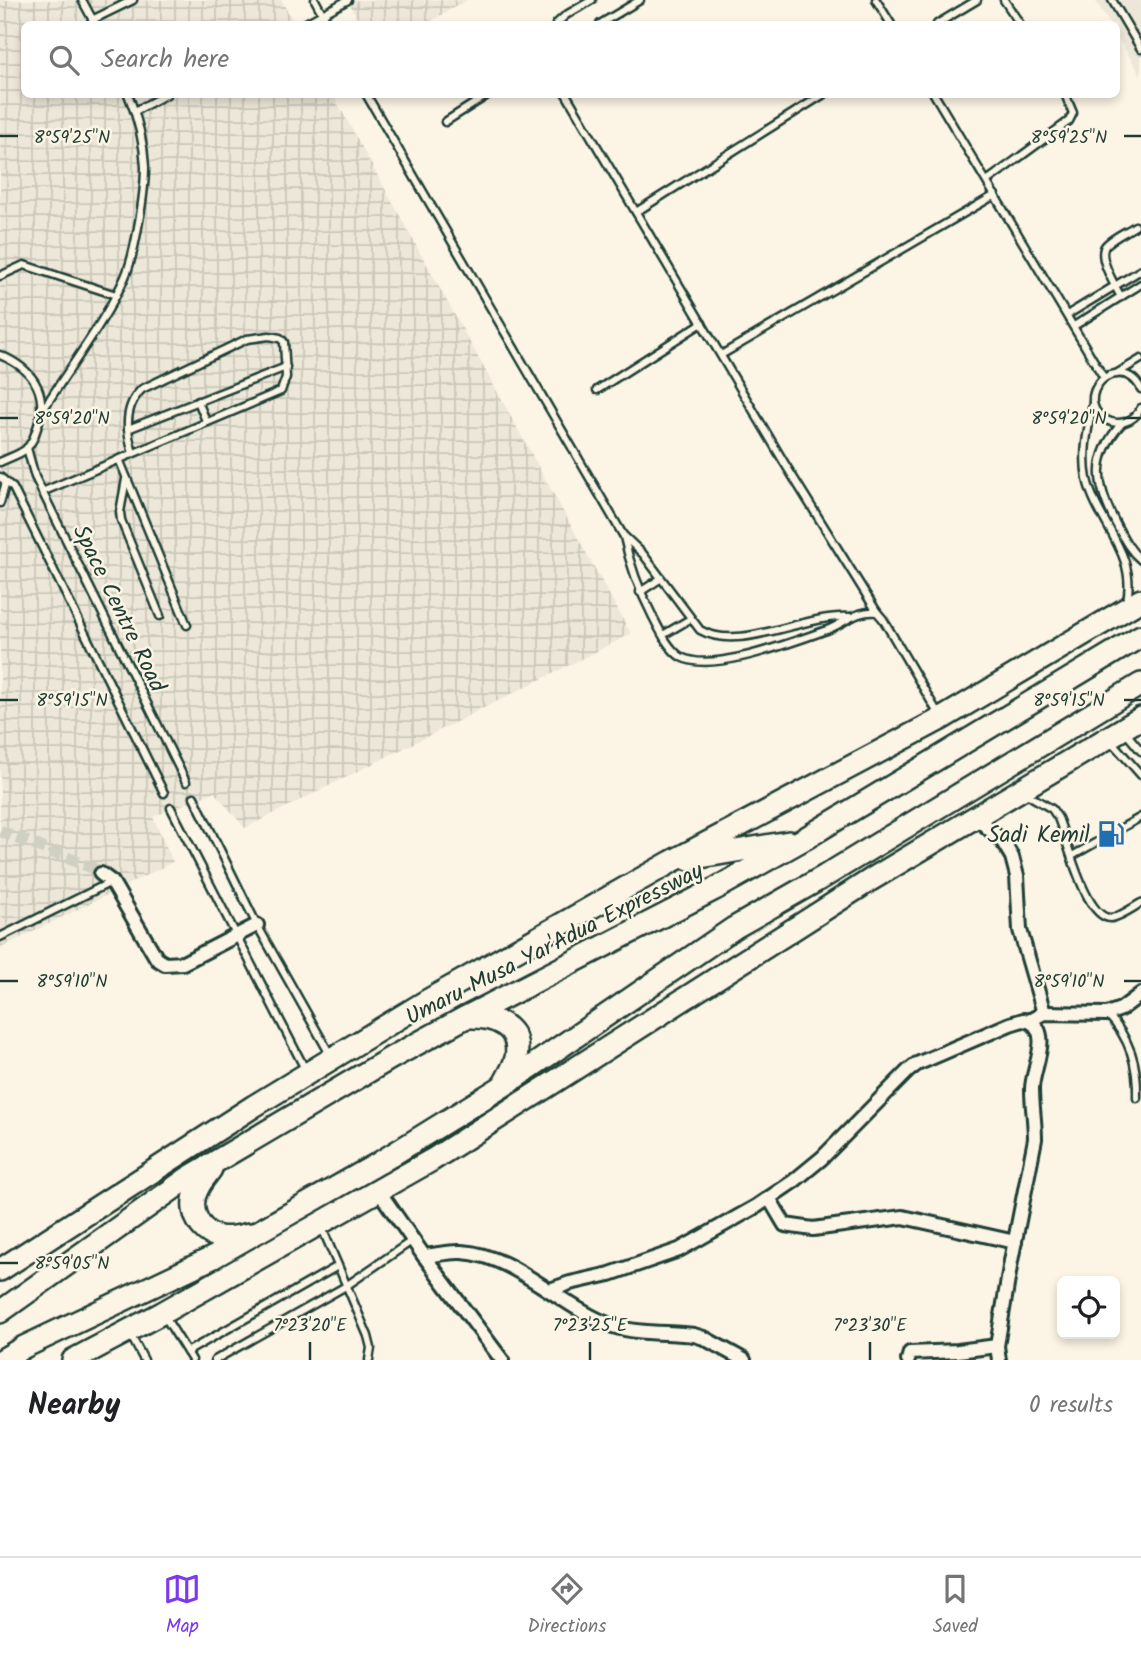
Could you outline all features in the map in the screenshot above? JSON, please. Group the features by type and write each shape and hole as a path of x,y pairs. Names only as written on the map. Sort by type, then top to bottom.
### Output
{"highway":[{"path":"1006,715 1125,610"},
{"name":"Umaru Musa Yar'Adua Expressway","path":"0,1270 307,1073 425,1002 671,862 941,719 1125,610"},
{"name":"Umaru Musa Yar'Adua Expressway","path":"0,1312 188,1178 466,1017 715,889 804,839 1141,636"},
{"path":"2,1360 214,1257 379,1163 503,1086 734,928 825,876 1141,684"},
{"path":"1022,756 1128,724"},
{"path":"73,1360 162,1313 432,1160 872,878 1128,724"},
{"path":"671,862 804,839"},
{"path":"742,961 825,876"},
{"path":"466,1017 488,1016 510,1031 516,1044 516,1060 503,1086"},
{"path":"216,1162 196,1190 194,1209 198,1221 204,1229 222,1237 260,1231"}],"street":[{"path":"976,817 1003,842 1012,858 1017,876 1020,930 1044,1013"},
{"path":"107,878 157,959 164,964 183,963 257,925"},
{"path":"1029,1021 1044,1013 1107,1014 1121,1009 1141,995"},
{"path":"550,1290 610,1274 679,1250 794,1181 822,1158 917,1064 1023,1020 1029,1021 1037,1029 1041,1042 1031,1090 1035,1139 997,1346 999,1360"},
{"path":"379,1190 424,1256 502,1360"},
{"path":"769,1198 785,1225 799,1228 813,1229 904,1217 1015,1242"},
{"path":"424,1256 459,1251 491,1258 550,1290 583,1312 614,1326 694,1335 705,1338 744,1360"},
{"path":"908,1360 910,1353 997,1346"}],"lane":[{"path":"82,0 92,21"},
{"path":"95,21 133,0"},
{"path":"315,0 326,21"},
{"path":"309,21 348,0"},
{"path":"559,21 592,0"},
{"path":"605,21 639,0"},
{"path":"876,0 889,21"},
{"path":"942,21 976,0"},
{"path":"1004,0 1018,21"},
{"path":"1112,0 1141,49"},
{"path":"0,462 27,448 34,438 43,410 116,295 126,274 135,239 145,167 135,111 130,98"},
{"path":"135,111 159,98"},
{"path":"368,98 623,535 643,555 700,630 709,635 735,639 830,615 850,617"},
{"path":"445,122 483,98"},
{"path":"568,98 941,719"},
{"path":"636,212 818,98"},
{"path":"936,98 1104,378"},
{"path":"987,181 1069,121 1073,113 1067,98"},
{"path":"721,355 995,195"},
{"path":"1121,297 1102,250 1135,226"},
{"path":"0,276 24,265 116,295"},
{"path":"1067,315 1141,270"},
{"path":"1074,326 1141,284"},
{"path":"597,390 702,323"},
{"path":"42,492 281,391 284,386 286,348 280,338 261,336 247,339 142,389 132,401 128,412 133,453"},
{"path":"0,355 18,363 36,382 43,410"},
{"path":"1125,610 1128,567 1096,503 1084,460 1096,387 1104,378 1141,359"},
{"path":"128,429 286,366"},
{"path":"1116,374 1132,377 1141,387"},
{"path":"198,401 206,421"},
{"path":"1093,403 1101,417 1109,422 1122,423"},
{"path":"1141,408 1132,419 1122,423 1110,436 1100,461 1100,488 1105,502 1127,544 1141,560"},
{"name":"Space Centre Road","path":"27,448 42,492 186,782"},
{"path":"119,459 187,625"},
{"path":"126,477 121,520 160,616"},
{"path":"0,503 3,479"},
{"name":"Space Centre Road","path":"3,479 13,488 164,793"},
{"path":"623,535 630,567 640,592 663,635 674,652 682,658 711,662 756,653 835,627 850,617 868,611 877,612"},
{"path":"640,592 660,579"},
{"path":"663,635 690,619"},
{"path":"1128,724 1141,751"},
{"path":"1128,724 1141,775"},
{"path":"1020,790 1052,809 1058,818 1080,881 1094,908 1104,917 1113,918 1141,903"},
{"path":"194,797 257,925 332,1058"},
{"path":"171,808 307,1073"},
{"path":"1072,856 1141,817"},
{"path":"0,937 107,878"},
{"path":"1107,1014 1126,1039 1138,1076 1137,1098"},
{"path":"320,1223 368,1336 371,1348 369,1360"},
{"path":"215,1360 346,1286 413,1240"},
{"path":"187,1352 338,1266"},
{"path":"162,1313 192,1360"},
{"path":"128,1331 144,1360"}],"shaded area":[{"path":"0,0 281,0 293,21 21,21 21,98 335,98 631,634 245,828 214,792 153,817 173,862 0,948"},
{"path":"347,0 467,0 431,21 358,21"},
{"path":"1095,0 1141,0 1141,76 1120,41 1120,21 1108,21"}],"tunnel":[{"path":"0,831 93,868 101,874"}],"place":[{"name":"Sadi Kemil","path":"1111,834"}]}
